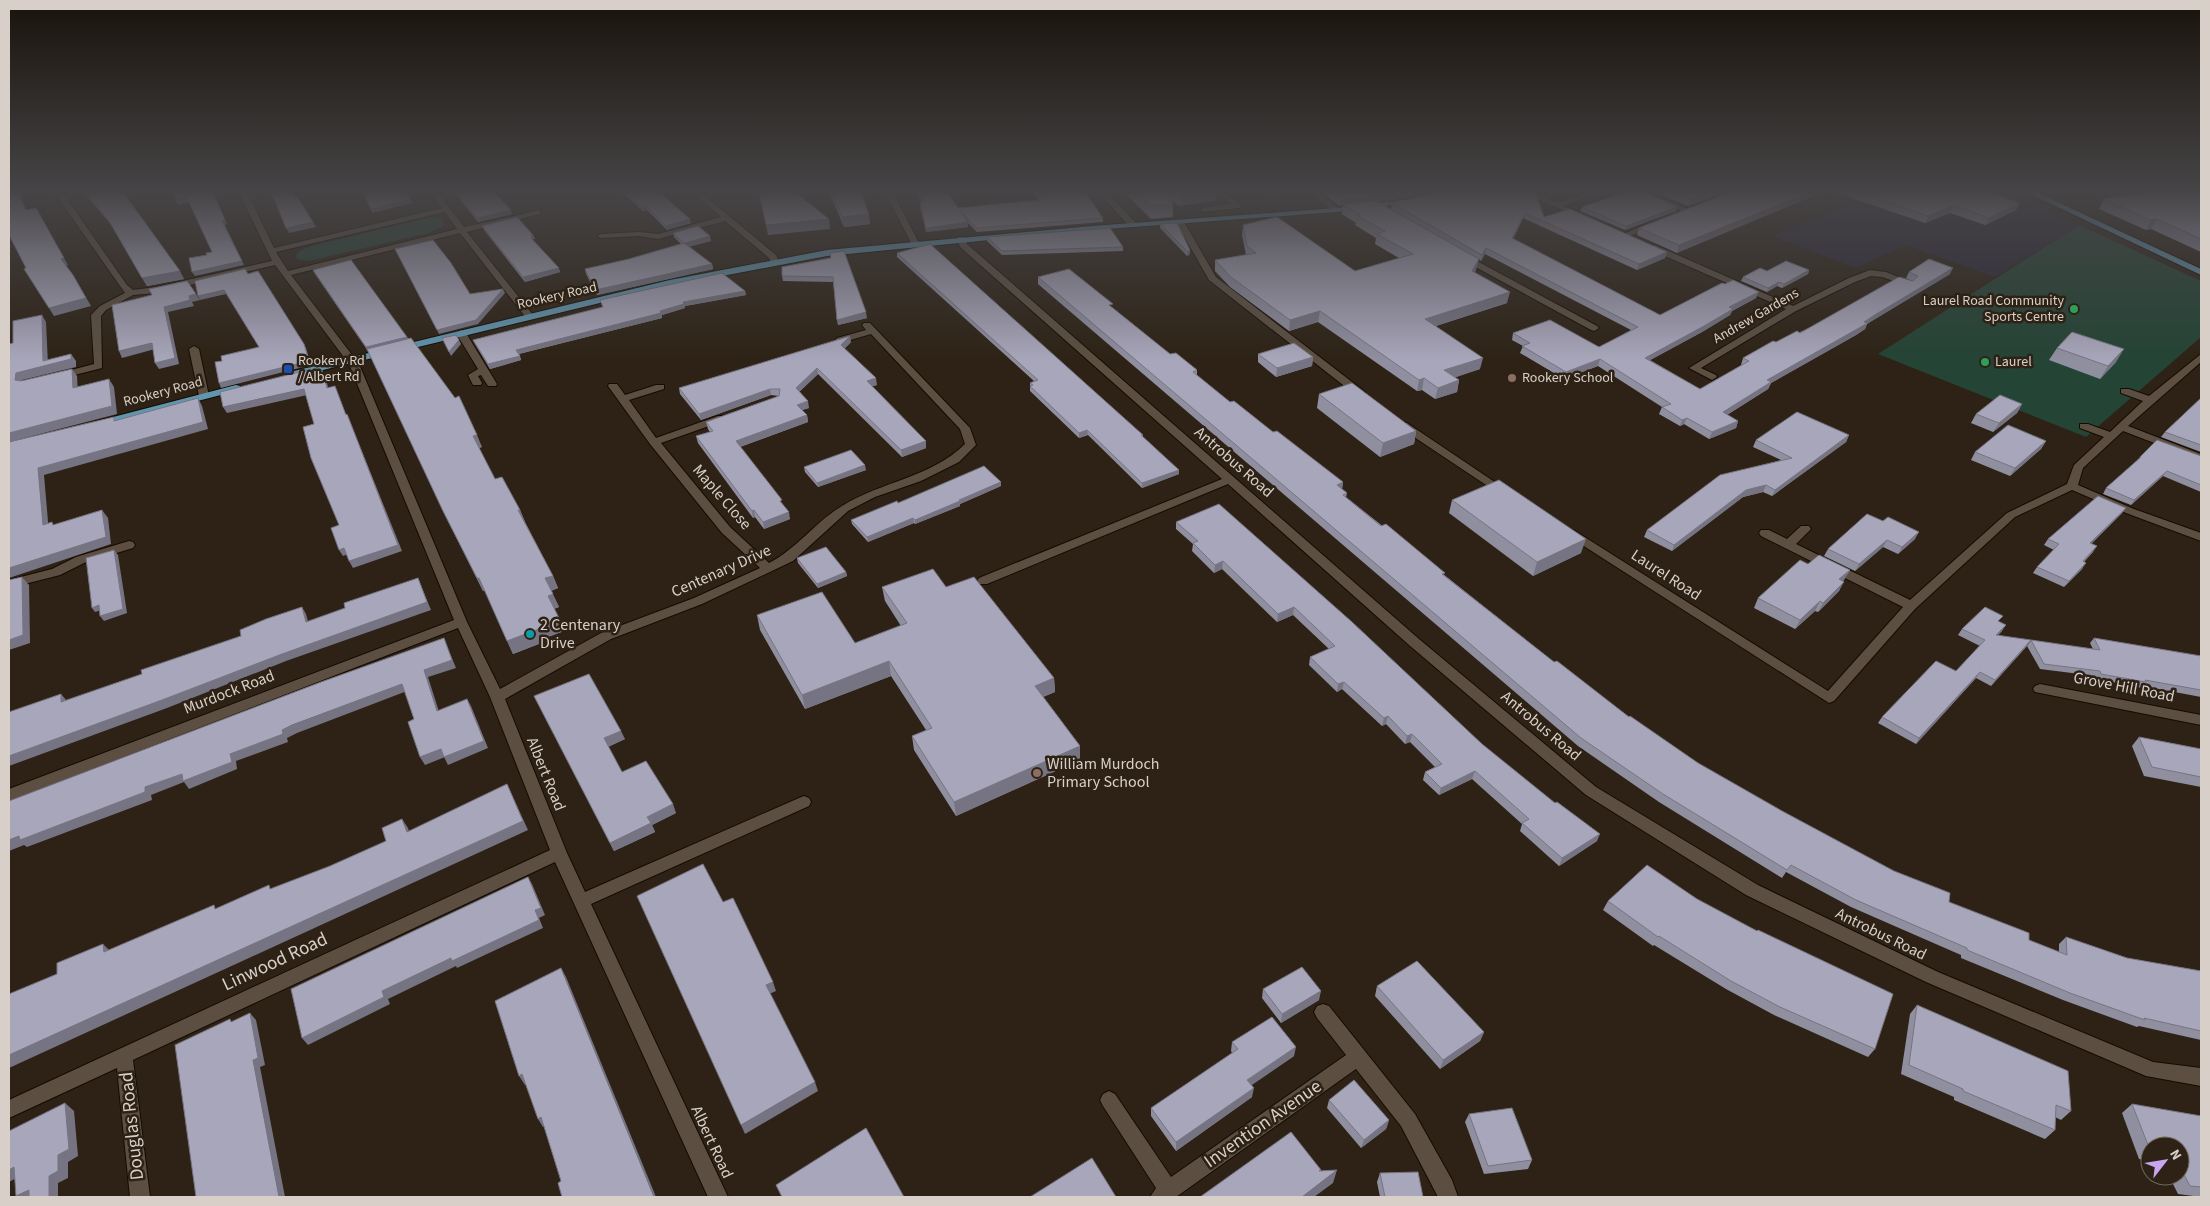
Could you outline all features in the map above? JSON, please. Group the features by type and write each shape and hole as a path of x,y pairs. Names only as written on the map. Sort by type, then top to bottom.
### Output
{"main road":[{"name":"Rookery Road","path":"284,376 670,283 775,262 865,248"},
{"path":"2150,248 2201,272"},
{"name":"Rookery Road","path":"84,427 246,386"}],"street":[{"path":"97,248 124,287 131,293"},
{"name":"Albert Road","path":"270,248 277,262 352,360 461,622 497,697 559,853 718,1197"},
{"path":"271,251 282,248"},
{"path":"286,274 386,248"},
{"path":"476,248 530,317"},
{"path":"763,248 773,257 775,262"},
{"name":"Antrobus Road","path":"967,248 1414,642 1591,791 1743,885 1932,977 2152,1070 2201,1077"},
{"path":"1195,248 1212,278 1225,290 1371,401"},
{"path":"1654,248 1793,308"},
{"path":"1450,249 1594,328"},
{"path":"44,379 100,366 96,315 103,308 131,293 156,290 277,262"},
{"name":"Andrew Gardens","path":"1712,377 1694,368 1793,308 1870,273 1883,274 1909,283"},
{"name":"Centenary Drive","path":"497,697 606,636 698,601 789,558 844,510 872,495 917,479 955,460 971,445 965,428 870,328 840,340"},
{"path":"461,333 492,384"},
{"path":"194,349 204,396"},
{"path":"2201,357 2196,368 2150,400 2078,467 2072,486 2130,511 2201,537"},
{"path":"477,384 473,375 483,370"},
{"name":"Maple Close","path":"613,386 654,442 726,530 768,569"},
{"path":"623,399 660,387"},
{"path":"2125,391 2150,400"},
{"path":"654,442 729,416"},
{"path":"1393,417 1438,450 1517,500"},
{"path":"2084,426 2111,436"},
{"path":"2121,427 2201,458"},
{"path":"983,581 1229,480"},
{"name":"Laurel Road","path":"1565,530 1829,698 1911,606 2011,515 2072,486"},
{"path":"1788,545 1805,529"},
{"path":"1765,533 1911,606"},
{"path":"9,584 62,569 80,560 129,545"},
{"name":"Murdock Road","path":"9,795 461,622"},
{"name":"Grove Hill Road","path":"2040,689 2201,720"},
{"path":"582,901 804,802"},
{"name":"Linwood Road","path":"9,1109 559,853"},
{"path":"1323,1012 1408,1120 1445,1187 1448,1197"},
{"name":"Douglas Road","path":"124,1055 140,1197"},
{"name":"Invention Avenue","path":"1109,1100 1164,1194 1358,1056"}],"shaded area":[{"path":"1804,248 1898,248 1856,268"},
{"path":"1914,248 2041,248 1995,277"}],"green space":[{"path":"306,248 363,248 309,261 297,259 296,255"},
{"name":"Laurel Road Community Sports Centre","path":"2043,248 2130,248 2201,281 2201,337 2086,437 1878,354"}],"building":[{"path":"16,248 59,248 64,258 61,259 86,298 49,308 24,269 26,268"},
{"path":"125,248 164,248 180,271 142,278"},
{"path":"210,248 236,248 242,261 192,272 189,258 207,255 206,253 212,252"},
{"path":"439,248 470,294 503,289 476,320 437,330 395,249"},
{"path":"500,248 541,248 559,268 523,277"},
{"path":"666,248 691,248 712,264 595,290 585,269"},
{"path":"914,248 935,248 1143,435 1141,435 1179,470 1142,483 1087,430 1079,433 1030,386 1033,385 1030,383 1038,380 897,253"},
{"path":"999,248 1084,248 1002,251"},
{"path":"1250,248 1322,248 1355,271 1413,254 1403,248 1460,248 1479,259 1472,271 1510,292 1425,319 1483,358 1444,370 1459,380 1438,388 1424,378 1419,380 1320,311 1290,320 1231,277 1215,260 1256,253"},
{"path":"1470,248 1486,248 1482,255"},
{"path":"1487,248 1532,248 1660,315 1722,283 1725,284 1733,280 1759,292 1729,307 1733,309 1645,358 1700,389 1749,361 1743,358 1773,341 1776,342 1797,331 1800,333 1899,277 1913,281 1918,276 1909,272 1929,259 1953,268 1864,322 1868,323 1767,380 1771,382 1723,412 1738,421 1712,432 1687,418 1682,420 1662,407 1671,404 1600,359 1566,372 1522,346 1530,343 1513,333 1550,320 1599,347 1638,327"},
{"path":"1604,248 1659,248 1667,252 1639,264"},
{"path":"844,251 866,312 837,320 833,277 782,276 782,267 831,258 830,253"},
{"path":"351,260 407,337 366,347 313,270"},
{"path":"1786,261 1809,270 1784,284 1779,282 1768,288 1743,277 1760,268 1767,271"},
{"path":"245,269 248,274 258,271 304,344 309,361 219,383 215,362 222,361 221,356 259,347 224,290 198,296 195,281"},
{"path":"1069,269 1113,304 1109,305 1170,354 1176,353 1197,370 1193,372 1230,402 1234,401 1273,432 1277,431 1343,482 1337,485 1347,493 1343,495 1381,526 1386,524 1445,573 1442,574 1554,662 1557,661 1629,717 1698,763 1782,811 1894,871 1950,893 1949,902 2029,933 2029,940 2067,955 2066,937 2127,958 2201,971 2201,1031 2144,1018 2145,1020 2070,993 1967,950 1967,948 1856,900 1791,865 1787,870 1663,794 1581,738 1038,277"},
{"path":"722,273 745,291 683,302 684,304 660,311 661,313 516,350 520,356 488,364 473,340 603,307 600,300"},
{"path":"187,281 196,294 189,296 190,300 164,307 175,358 155,363 152,343 119,351 112,305 152,295 149,289"},
{"path":"42,315 43,361 71,354 71,359 16,373 15,380 21,381 72,369 73,388 109,379 112,406 9,433 9,344 13,343 13,321"},
{"path":"2072,332 2124,349 2108,366 2057,348"},
{"path":"456,335 459,340 449,352 442,338"},
{"path":"850,336 841,345 876,378 867,381 926,441 901,450 817,368 796,388 808,401 797,405 807,415 736,441 782,500 780,501 789,512 763,522 754,510 752,511 696,436 713,431 706,422 779,396 780,389 770,389 699,414 679,388"},
{"path":"411,338 455,398 459,396 477,435 473,436 495,479 502,477 553,576 545,578 553,594 548,596 559,618 542,625 544,627 507,641 479,578 477,578 443,511 367,349"},
{"path":"1294,343 1313,357 1277,368 1258,354"},
{"path":"311,369 312,373 322,370 327,388 335,386 398,545 349,561 344,548 339,550 331,528 339,525 311,458 303,427 314,424 304,389 223,407 220,392"},
{"path":"1352,383 1416,431 1383,443 1319,394"},
{"path":"2000,395 2022,404 1999,423 1976,414"},
{"path":"198,398 203,422 38,468 43,525 52,522 53,525 102,510 106,537 9,568 9,442 114,417 114,421"},
{"path":"2201,398 2201,445 2165,432"},
{"path":"1797,412 1849,435 1775,490 1766,485 1746,490 1674,545 1647,530 1720,475 1792,458 1756,440"},
{"path":"2008,425 2046,441 2015,468 1975,452"},
{"path":"2157,440 2201,456 2201,485 2167,471 2134,500 2106,488 2141,457"},
{"path":"851,450 865,465 817,483 804,467"},
{"path":"984,466 1001,482 915,520 913,518 867,537 851,520 897,501 898,503"},
{"path":"1499,480 1586,539 1537,562 1452,500"},
{"path":"2098,496 2126,508 2090,543 2097,546 2083,561 2086,563 2069,581 2037,567 2059,544 2048,539"},
{"path":"1219,504 1352,622 1482,744 1555,803 1557,802 1600,834 1562,858 1522,823 1529,819 1475,771 1441,788 1425,772 1442,764 1412,734 1407,736 1388,716 1384,718 1344,682 1338,684 1310,657 1335,646 1294,607 1278,614 1223,561 1215,565 1193,543 1198,541 1176,522"},
{"path":"1867,514 1883,521 1888,517 1919,532 1902,547 1887,540 1859,564 1828,549"},
{"path":"826,547 846,572 817,584 797,558"},
{"path":"114,550 123,609 100,616 99,605 92,608 86,558"},
{"path":"1819,555 1850,570 1839,579 1844,582 1823,603 1820,601 1800,620 1758,598 1800,560 1808,564"},
{"path":"933,569 946,587 974,577 1054,678 1035,686 1080,746 954,802 912,736 932,728 889,661 802,695 757,615 822,592 855,643 907,623 882,587"},
{"path":"22,577 23,635 9,640 9,580"},
{"path":"418,578 427,602 9,756 9,712 61,694 61,702 142,674 141,670 241,636 240,630 302,607 306,622 345,608 344,603"},
{"path":"1985,607 2003,616 1998,621 2006,625 1996,635 2031,640 1995,680 1980,672 1919,738 1882,717 1936,661 1956,671 1985,640 1962,629"},
{"path":"444,638 452,660 424,670 437,711 467,699 484,741 444,757 441,749 420,757 408,722 414,719 402,684 292,725 282,730 283,734 230,754 232,762 183,781 182,774 145,787 145,792 20,840 19,836 9,840 9,801 321,682"},
{"path":"2094,638 2201,656 2201,690 2101,674 2100,671 2044,664 2031,640 2100,650"},
{"path":"589,674 621,731 604,738 622,772 646,761 673,804 647,817 651,823 610,843 534,696"},
{"path":"2139,737 2201,749 2201,777 2152,767"},
{"path":"507,784 523,821 9,1055 9,994 57,974 57,963 103,944 104,952 214,905 215,909 269,885 270,889 330,866 386,841 382,828 402,819 407,832"},
{"path":"703,864 723,902 733,898 773,982 766,985 815,1082 741,1125 637,896"},
{"path":"1647,865 1697,899 1757,931 1893,994 1875,1049 1780,1007 1731,981 1658,937 1608,901"},
{"path":"528,877 541,908 535,910 539,920 452,961 451,958 382,991 384,997 302,1038 291,989"},
{"path":"1417,961 1484,1032 1443,1060 1377,986"},
{"path":"1302,967 1321,991 1282,1014 1263,989"},
{"path":"561,968 654,1197 562,1197 558,1183 561,1181 541,1117 538,1119 522,1074 519,1076 495,1001"},
{"path":"1917,1005 2068,1071 2071,1111 2056,1105 2055,1130 1963,1091 1963,1089 1909,1065"},
{"path":"250,1013 258,1058 253,1060 279,1197 196,1197 175,1045 230,1019 231,1022"},
{"path":"1272,1017 1296,1047 1247,1080 1254,1088 1176,1142 1151,1108 1238,1049 1232,1042"},
{"path":"1354,1080 1389,1120 1364,1140 1329,1100"},
{"path":"65,1103 69,1149 58,1155 58,1171 49,1176 49,1197 29,1197 29,1190 16,1196 14,1167 9,1170 9,1131"},
{"path":"2132,1104 2201,1116 2201,1187 2190,1186 2190,1136 2145,1136"},
{"path":"1512,1108 1532,1160 1488,1166 1469,1114"},
{"path":"866,1128 904,1197 782,1197 776,1185"},
{"path":"1291,1132 1321,1170 1319,1171 1337,1170 1302,1197 1200,1197"},
{"path":"1092,1158 1116,1197 1030,1197"},
{"path":"1418,1172 1423,1197 1385,1197 1380,1173"}],"place":[{"name":"Laurel Road Community Sports Centre","path":"2074,309"},
{"name":"Laurel","path":"1985,362"},
{"name":"Rookery Rd / Albert Rd","path":"288,369"},
{"name":"Rookery School","path":"1512,378"},
{"name":"2 Centenary Drive","path":"530,634"},
{"name":"William Murdoch Primary School","path":"1037,773"}]}
